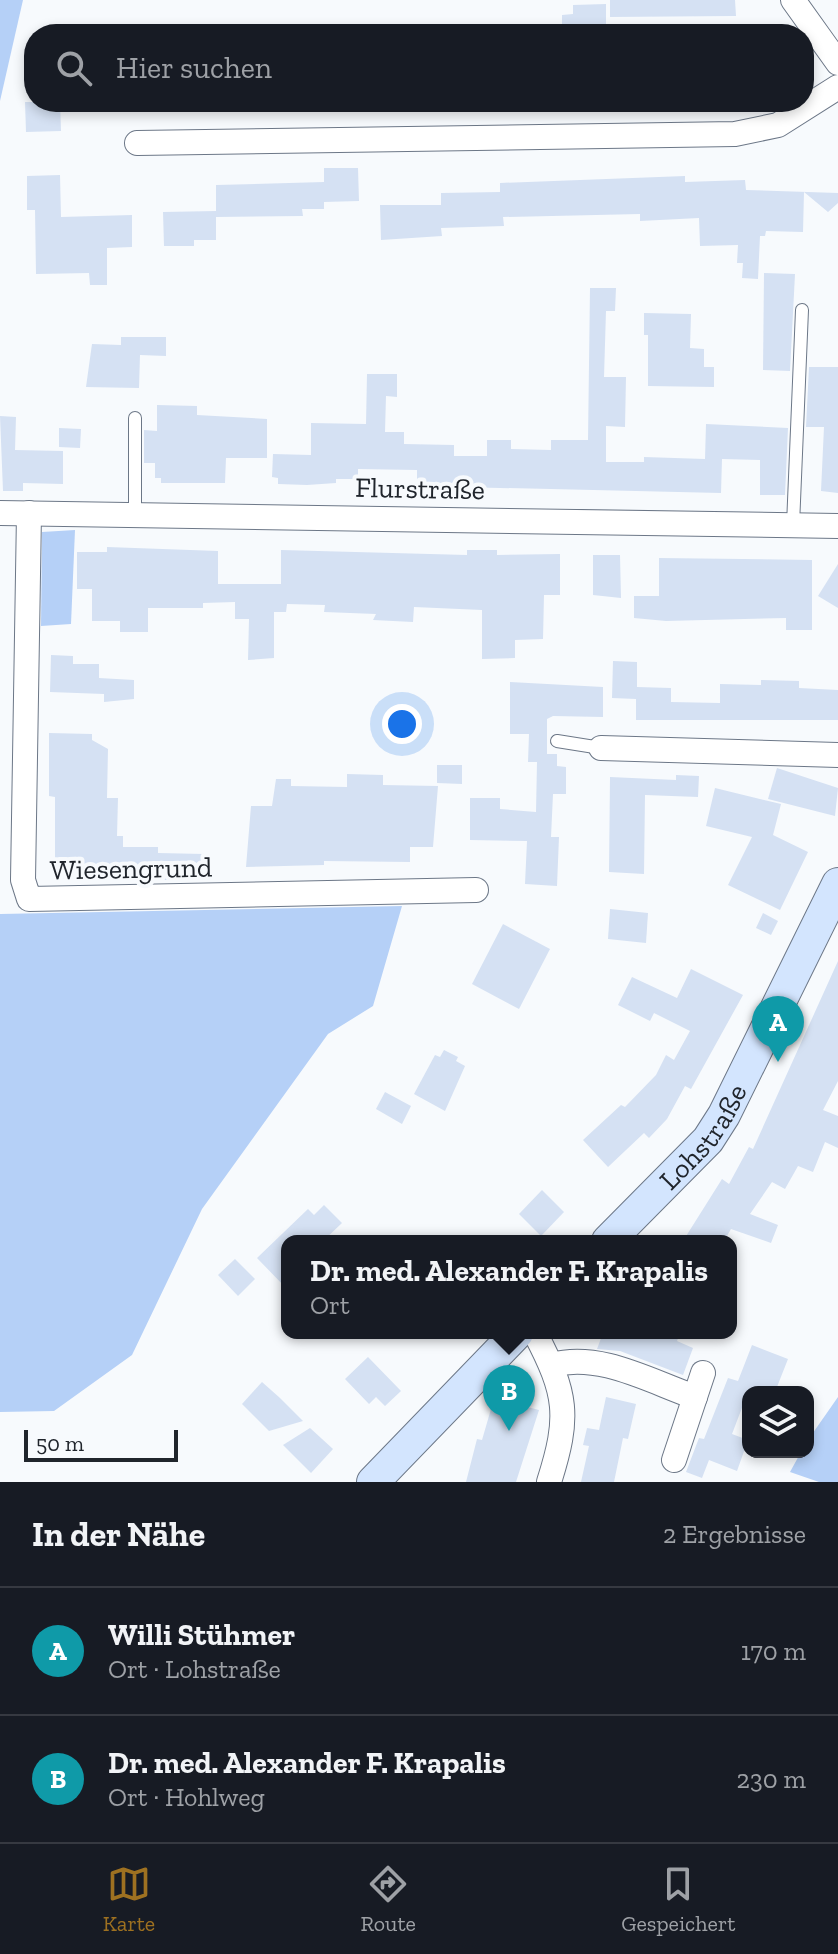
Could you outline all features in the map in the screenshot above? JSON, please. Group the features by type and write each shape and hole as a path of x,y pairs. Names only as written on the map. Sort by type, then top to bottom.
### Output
{"main road":[{"name":"Lohstraße","path":"614,1235 708,1140 724,1115 838,884"},
{"path":"373,1482 511,1339"}],"street":[{"path":"793,0 810,24"},
{"path":"814,29 838,63"},
{"path":"814,102 838,87"},
{"path":"137,143 735,134 778,125 799,112"},
{"name":"Flurstraße","path":"0,513 838,526"},
{"name":"Wiesengrund","path":"29,513 23,880 29,899 476,890"},
{"path":"601,748 838,755"},
{"path":"538,1339 560,1383 564,1420 549,1482"},
{"path":"552,1365 574,1359 593,1361 695,1397"},
{"path":"674,1460 703,1373"}],"lane":[{"path":"793,525 802,310"},
{"path":"135,418 135,514"},
{"path":"557,741 601,748"}],"shaded area":[{"path":"0,0 23,0 0,101"},
{"path":"75,530 71,624 41,626 42,532"},
{"path":"402,906 373,1006 328,1034 202,1209 132,1355 54,1411 0,1412 0,914"},
{"path":"838,1397 838,1482 819,1482 790,1472 798,1458 814,1458 814,1431"}],"building":[{"path":"610,0 735,0 736,16 610,17"},
{"path":"606,4 606,24 562,24 562,15 573,14 573,5"},
{"path":"25,112 60,112 61,131 26,132"},
{"path":"324,168 358,168 359,201 324,202 324,209 302,209 303,216 216,217 216,240 194,240 194,246 164,246 163,212 216,211 216,185 324,182"},
{"path":"60,175 61,217 132,215 132,247 107,248 107,285 90,285 89,273 36,274 35,210 27,210 27,176"},
{"path":"685,176 685,182 745,180 746,190 838,193 838,203 828,212 804,192 803,232 766,231 765,236 760,236 758,279 742,278 743,263 737,263 738,245 700,246 699,218 640,221 640,214 503,217 504,226 441,228 442,236 381,240 380,205 441,205 441,193 500,192 500,183"},
{"path":"764,273 795,274 790,371 763,370"},
{"path":"590,288 616,288 615,311 606,311 604,377 626,377 625,427 606,426 606,462 644,462 644,457 705,459 706,424 788,428 785,495 760,495 760,460 722,459 721,493 417,486 417,470 358,469 358,479 336,479 336,483 307,485 278,484 278,478 272,477 273,454 311,455 311,423 366,424 367,374 397,374 397,397 386,396 385,432 404,432 404,444 454,445 454,456 487,456 487,440 511,440 511,449 551,450 551,440 588,440"},
{"path":"644,313 691,314 690,348 704,349 704,367 714,367 714,387 648,386 648,335 644,335"},
{"path":"121,337 166,337 166,356 140,355 139,388 86,387 92,344 121,345"},
{"path":"809,367 838,367 838,493 821,491 824,427 806,427"},
{"path":"157,405 197,406 197,415 267,419 267,458 226,458 225,483 161,483 161,478 155,478 155,463 144,463 144,430 157,431"},
{"path":"0,416 16,417 15,450 63,451 63,484 23,483 23,491 3,491"},
{"path":"59,428 81,429 80,448 59,447"},
{"path":"107,547 218,551 218,584 281,584 281,550 467,555 467,550 497,550 497,555 560,554 560,595 544,595 543,639 515,640 515,658 482,659 482,610 414,607 413,622 373,620 376,614 324,612 325,605 287,604 286,612 274,612 274,658 248,660 249,619 235,619 235,602 203,603 203,608 148,608 148,632 120,632 120,621 92,621 92,589 77,589 77,552 107,552"},
{"path":"593,555 620,555 621,598 593,595"},
{"path":"659,558 812,560 812,630 786,630 786,618 666,621 634,618 634,596 659,596"},
{"path":"838,564 838,608 818,596"},
{"path":"51,655 73,656 73,664 99,664 99,678 134,680 134,699 104,702 104,694 50,692"},
{"path":"613,661 637,662 637,687 671,688 671,702 720,703 720,684 761,685 761,680 799,681 799,688 838,690 838,720 636,720 636,699 612,698"},
{"path":"510,682 603,687 603,717 553,716 547,719 547,754 557,754 557,766 566,767 566,794 553,794 551,837 559,837 557,886 525,884 527,841 470,840 470,798 500,798 500,809 536,812 537,762 528,762 529,734 510,734"},
{"path":"49,733 92,734 92,740 108,749 107,798 118,798 117,836 123,836 123,847 158,847 158,853 204,854 204,880 158,880 158,872 105,871 105,879 55,878 55,797 49,796"},
{"path":"437,765 462,765 462,784 437,783"},
{"path":"777,768 838,788 835,816 768,799"},
{"path":"347,774 383,775 383,785 438,786 433,847 410,847 410,862 324,861 324,865 246,867 251,806 272,806 276,779 291,779 291,786 347,787"},
{"path":"676,775 699,776 698,797 645,795 644,874 609,872 610,777 676,780"},
{"path":"715,788 781,804 773,835 808,852 780,910 728,885 752,837 706,826"},
{"path":"610,909 648,913 646,943 608,939"},
{"path":"763,913 778,921 771,935 756,928"},
{"path":"503,924 550,949 519,1009 472,984"},
{"path":"838,961 838,1081 823,1110 838,1116 838,1148 825,1142 813,1172 798,1166 785,1189 772,1182 750,1214 778,1225 771,1243 731,1229 728,1235 687,1235 722,1179 729,1184 749,1147 753,1149"},
{"path":"691,969 743,995 691,1089 685,1086 667,1119 649,1138 644,1133 608,1167 583,1140 621,1105 625,1107 656,1075 666,1055 674,1060 690,1031 654,1013 650,1021 618,1005 632,977 677,998"},
{"path":"444,1050 458,1057 456,1061 465,1066 445,1111 414,1094 435,1055 440,1057"},
{"path":"385,1092 411,1106 402,1124 376,1109"},
{"path":"542,1190 564,1212 542,1235 519,1214"},
{"path":"324,1205 342,1223 329,1235 281,1235 281,1283 257,1258 308,1209 314,1215"},
{"path":"235,1259 255,1279 238,1296 218,1275"},
{"path":"601,1339 678,1339 693,1348 683,1375 620,1351 597,1349"},
{"path":"752,1345 788,1359 777,1386 742,1386 742,1408 732,1434 742,1438 742,1457 737,1471 709,1460 702,1478 686,1472 699,1438 704,1439 728,1378 738,1381"},
{"path":"368,1357 401,1391 385,1406 376,1397 369,1404 345,1379"},
{"path":"262,1382 303,1421 269,1431 242,1404"},
{"path":"606,1397 636,1404 628,1439 623,1438 614,1482 581,1482 589,1446 583,1445 587,1428 599,1430"},
{"path":"508,1402 539,1410 516,1482 466,1482 477,1439 482,1440 491,1409 505,1412"},
{"path":"310,1428 333,1449 311,1473 283,1445"}],"place":[{"name":"Willi Stühmer","path":"778,1062"},
{"name":"Dr. med. Alexander F. Krapalis","path":"509,1431"}]}
